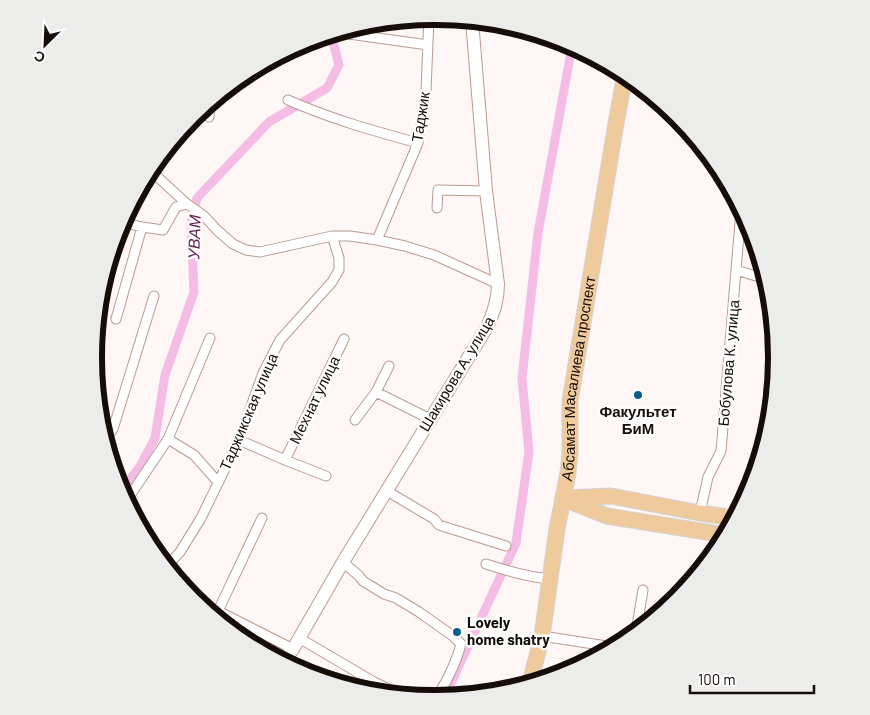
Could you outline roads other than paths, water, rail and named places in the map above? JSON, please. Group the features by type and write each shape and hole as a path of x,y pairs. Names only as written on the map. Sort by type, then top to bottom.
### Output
{"main road":[{"name":"Шакирова А. улица","path":"287,656 494,313 498,298 498,284 486,191 473,27"},
{"name":"Абсамат Масалиева проспект","path":"532,675 542,636 568,473 570,401 623,83"},
{"path":"563,498 612,496 727,517"},
{"path":"563,498 607,516 717,534"}],"street":[{"name":"Таджик","path":"377,240 418,143 426,91 429,25"},
{"path":"354,35 428,45"},
{"path":"292,101 354,126 418,143"},
{"path":"157,176 187,204 204,216 233,244 246,250 260,252 332,236 350,236 405,246 434,255 498,284"},
{"path":"437,208 438,190 486,191"},
{"path":"131,224 163,230 176,207 187,204"},
{"name":"Бобулова К. улица","path":"700,513 708,477 721,452 740,225"},
{"path":"116,319 142,227"},
{"name":"Таджикская улица","path":"172,561 180,552 201,518 239,440 264,373 280,340 332,282 339,270 340,258 332,236"},
{"path":"736,270 757,276"},
{"path":"111,433 154,296"},
{"path":"132,493 168,439 210,338"},
{"name":"Мехнат улица","path":"285,460 344,339"},
{"path":"355,420 376,392 389,366"},
{"path":"376,392 430,420"},
{"path":"168,439 194,455 218,482"},
{"path":"239,440 326,476"},
{"path":"386,491 434,520 439,525 506,546"},
{"path":"219,609 262,518"},
{"path":"343,562 363,581 419,612 453,636 461,644 458,655 441,690"},
{"path":"486,564 532,577 550,579"},
{"path":"638,620 643,590"},
{"path":"224,613 296,643 381,686"},
{"path":"542,636 601,645"}],"waterway":[{"name":"УВАМ","path":"127,483 139,468 155,438 165,375 194,292 191,223 197,198 269,122 327,88 339,65 333,41"},
{"path":"448,689 516,543 529,452 522,378 538,233 571,54"}],"place":[{"name":"Факультет БиМ","path":"638,395"},
{"name":"Lovely home shatry","path":"457,632"}]}
